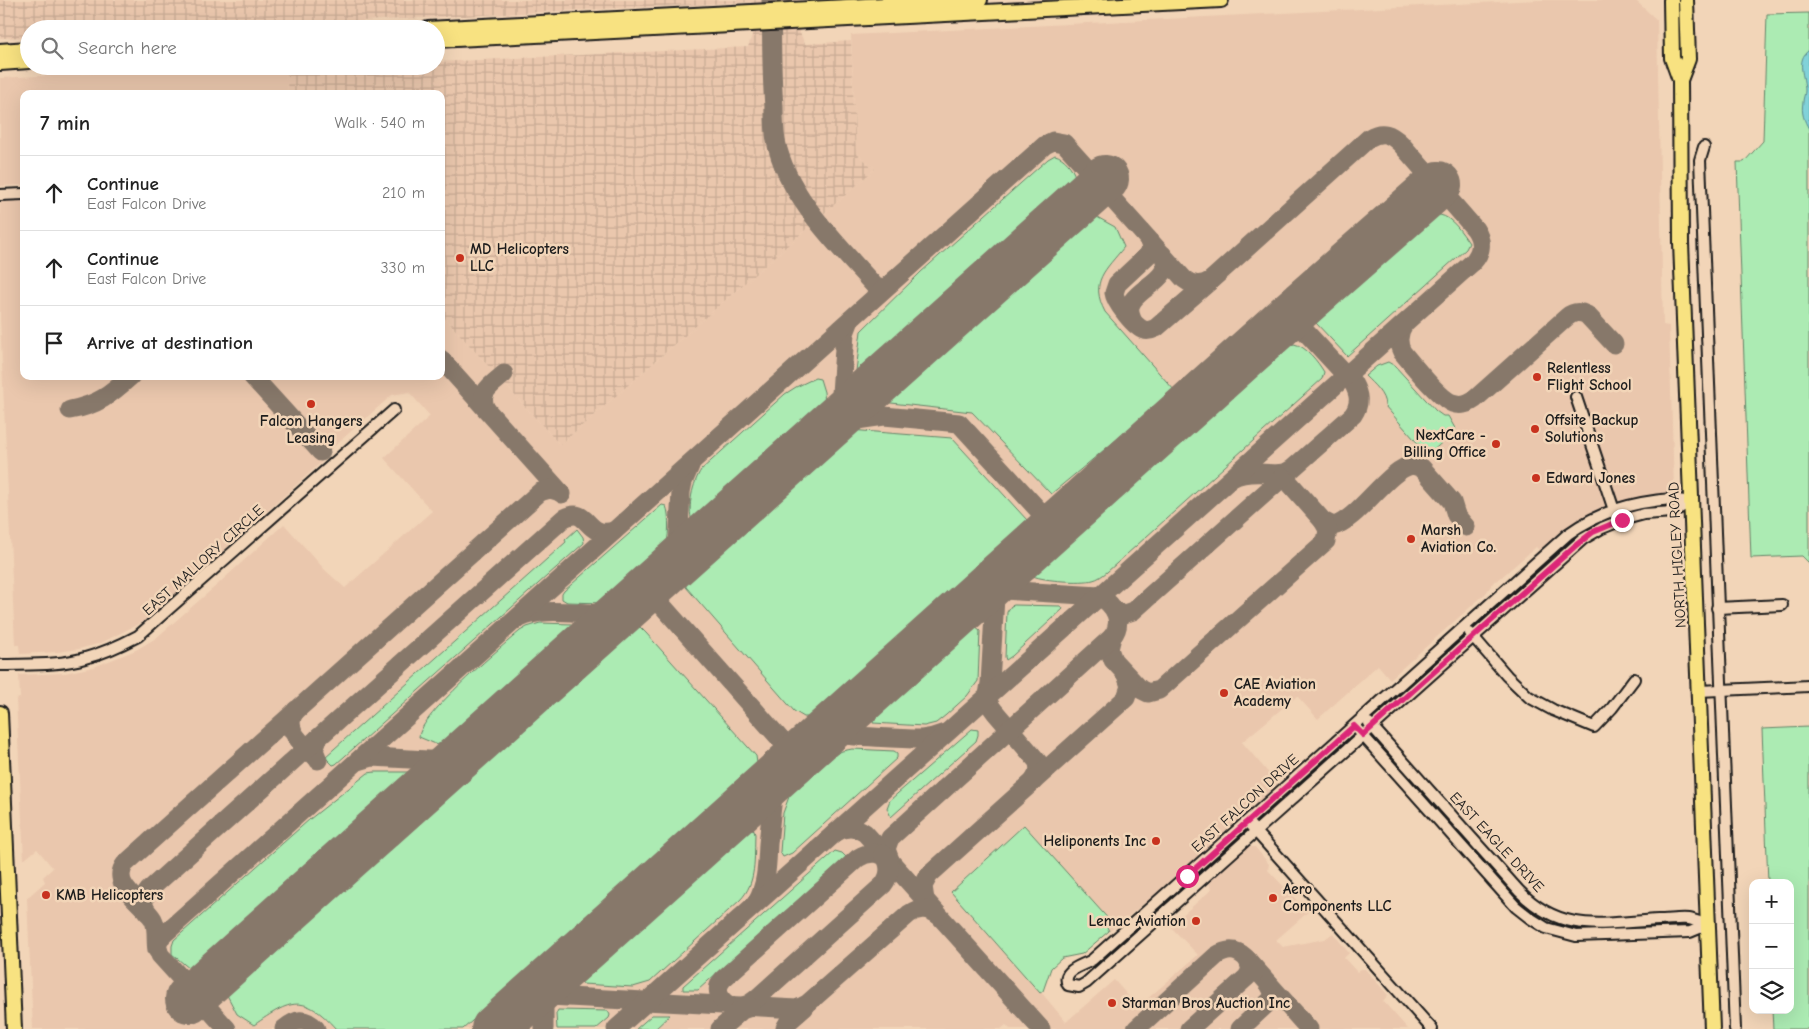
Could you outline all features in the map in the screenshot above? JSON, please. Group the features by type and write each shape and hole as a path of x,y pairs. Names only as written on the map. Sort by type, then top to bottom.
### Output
{"main road":[{"path":"445,28 980,0"},
{"path":"445,40 1221,0"},
{"name":"NORTH HIGLEY ROAD","path":"1671,0 1672,58 1680,80 1680,234 1712,1029"},
{"name":"NORTH HIGLEY ROAD","path":"1680,80 1688,59 1686,0"},
{"path":"0,51 20,50"},
{"path":"0,63 20,62"},
{"path":"0,713 14,1029"}],"street":[{"path":"1704,147 1700,160 1735,1029"},
{"path":"0,196 20,194"},
{"path":"1576,397 1618,522"},
{"name":"EAST MALLORY CIRCLE","path":"0,665 63,662 83,659 105,652 138,636 394,410"},
{"name":"EAST FALCON DRIVE","path":"1672,499 1690,502 1673,512 1644,514 1618,522 1593,532 1579,542 1086,983 1075,988 1068,985 1066,978 1068,973 1092,960 1568,534 1587,521 1614,510 1645,502 1672,499"},
{"path":"1717,608 1782,604"},
{"path":"1465,626 1472,637 1507,676 1529,696 1553,710 1594,727 1612,708 1634,679"},
{"path":"1699,691 1809,686"},
{"name":"EAST EAGLE DRIVE","path":"1364,717 1528,900 1552,916 1580,923 1690,919 1707,925"},
{"name":"EAST EAGLE DRIVE","path":"1354,726 1516,907 1546,928 1585,936 1690,932 1707,925"},
{"path":"1443,825 1452,816"},
{"path":"1247,822 1432,1029"}],"shaded area":[{"name":"MD Helicopters LLC","path":"0,0 799,0 800,33 805,44 851,41 856,153 875,169 560,445 445,318 445,90 288,90 286,75 445,75 445,62 748,47 752,35 751,2 380,20 20,20 20,37 0,38"},
{"path":"1538,0 1635,0 1657,20 1663,325 1669,326 1674,490 1669,496 1643,498 1551,544 1549,542 1539,550 1536,547 1497,581 1495,580 1486,593 1390,679 1378,665 1318,719 1297,696 1242,742 1278,784 1153,896 1082,954 1062,958 1051,968 1041,992 1066,1022 1114,980 1138,1007 1198,955 1170,926 1211,890 1209,882 1248,847 1255,847 1269,864 1268,870 1308,912 1276,940 1283,947 1325,939 1333,933 1349,953 1344,958 1357,972 1365,969 1388,995 1383,1001 1408,1029 1010,1029 1006,1025 1001,1029 33,1029 27,898 45,882 43,877 53,868 37,849 24,860 16,699 20,698 19,675 65,673 94,667 136,650 156,638 284,524 325,570 345,588 432,511 384,458 430,416 409,392 392,395 322,457 325,459 142,622 101,643 79,649 20,654 19,645 15,645 0,319 0,202 20,201 20,380 445,380 445,318 560,445 875,169 856,153 851,35"},
{"path":"56,75 287,75 288,90 20,90 20,185 0,186 0,78"}],"green space":[{"path":"1809,13 1809,563 1802,556 1751,558 1737,162 1744,162 1763,141 1767,14"},
{"path":"1055,155 1068,163 1075,177 1073,185 855,379 861,331 921,272 1048,159"},
{"path":"1440,215 1453,222 1460,230 1469,243 1466,249 1347,356 1316,323 1434,216"},
{"path":"1097,217 1115,227 1124,247 1102,276 1099,284 1100,301 1105,312 1175,391 1051,494 972,412 882,402 1076,227"},
{"path":"1294,344 1303,348 1315,359 1324,372 1322,379 1107,572 1100,577 1087,581 1054,580 1033,576 1289,346"},
{"path":"1388,362 1395,366 1436,411 1443,416 1448,416 1456,430 1428,455 1385,406 1381,393 1365,376 1377,366"},
{"path":"815,378 820,379 824,392 825,407 698,520 692,521 690,509 692,495 701,470 785,394"},
{"path":"850,430 952,438 1027,520 814,717 804,717 794,711 686,587 685,580 691,572 765,508"},
{"path":"662,505 666,506 668,515 668,535 665,550 604,603 567,602 562,599 564,591"},
{"path":"577,529 583,537 584,543 336,764 333,765 325,757 566,542 565,540"},
{"path":"1014,605 1061,606 1063,609 1006,660 1007,612"},
{"path":"540,623 572,624 576,628 449,743 438,745 419,737 432,714 462,682 520,631"},
{"path":"636,626 646,633 756,756 757,763 754,770 463,1029 336,1029 325,1017 315,1010 305,1005 296,1004 278,1010 254,1025 237,1014 227,995 240,977 629,628"},
{"path":"975,627 980,631 978,681 967,696 936,723 924,726 873,723 874,718"},
{"path":"1809,727 1809,1029 1773,1029 1772,1014 1794,1014 1794,879 1768,879 1762,729"},
{"path":"972,729 978,730 976,741 891,817 887,808 890,800"},
{"path":"852,749 894,751 897,753 897,758 792,853 783,857 780,852 783,813 790,794 829,757"},
{"path":"416,772 197,968 190,969 172,954 174,940 310,819 368,773"},
{"path":"1024,825 1112,923 1107,927 1109,931 1082,954 1062,958 1051,968 1043,991 1040,993 951,892"},
{"path":"753,828 755,834 754,870 749,886 740,900 650,982 633,987 582,984 581,980 749,829"},
{"path":"835,851 842,853 846,857 698,990 683,990 683,986"},
{"path":"558,1010 608,1011 610,1015 596,1029 557,1029 556,1014"},
{"path":"652,1015 670,1015 655,1029 636,1029"}],"water":[{"path":"1809,50 1809,129 1804,119 1802,106 1805,85 1802,59"}],"taxiway":[{"path":"771,0 774,128 782,162 792,183 818,222 880,292"},
{"path":"616,1029 1473,262 1480,250 1480,242 1475,229 1401,144 1386,134 1378,134 1369,138 1210,281 1203,284 1194,284 1184,279 1099,184"},
{"path":"227,1029 160,955 157,945 162,936 1045,145 1053,141 1064,143 1100,183"},
{"path":"1148,239 1151,247 1149,254 1117,284 1114,293 1126,314 1140,328 1144,330 1156,328 1210,281"},
{"path":"1132,319 1130,309 1133,301 1162,273 1165,265 1163,255"},
{"path":"1404,324 1399,338 1402,352 1440,395 1452,403 1458,404 1467,403 1475,399 1567,317 1574,313 1587,315 1614,344"},
{"path":"1274,474 1285,473 1292,469 1353,415 1358,403 1358,395 1353,383 1290,315"},
{"path":"830,424 840,409 845,333 850,320"},
{"path":"445,363 562,494"},
{"path":"486,409 483,398 485,393 504,374"},
{"path":"70,410 96,402 117,389 127,380"},
{"path":"256,380 321,452"},
{"path":"830,424 884,416 959,423 1054,527"},
{"path":"1232,478 1251,473 1267,473 1281,476 1286,479 1323,521 1333,526 1353,515 1394,475 1404,468 1413,465 1422,468 1452,502 1456,515 1466,527"},
{"path":"677,563 681,492 690,466"},
{"path":"1115,611 1124,614 1133,611 1283,477"},
{"path":"157,950 153,919 124,886 121,879 121,872 125,864 540,492 550,489 560,492"},
{"path":"318,760 314,750 318,738 564,518 572,515 579,516 597,531 614,531"},
{"path":"1112,637 1109,649 1113,660 1140,689 1148,693 1159,690 1326,541 1328,530 1323,521"},
{"path":"665,573 658,587 659,602 782,741 786,749 786,761 775,779 766,874 763,888 757,901"},
{"path":"996,580 990,683 987,701 1038,762 1039,771 1033,782"},
{"path":"890,860 886,849 890,838 1112,637 1116,631 1116,614 1109,604 1099,596 986,589"},
{"path":"631,604 646,598 659,602"},
{"path":"520,618 543,612 596,614 622,612"},
{"path":"925,900 923,886 929,875 1126,698 1130,686 1126,675"},
{"path":"296,710 292,717 292,730 316,757"},
{"path":"782,741 796,747 801,747 818,738 840,734 921,739 945,733"},
{"path":"147,912 144,901 145,895 149,890 318,738"},
{"path":"358,761 372,757 447,761 464,753"},
{"path":"835,833 842,829 850,828 858,829 865,833 1041,1029"},
{"path":"731,1006 723,1001 718,991 723,979 858,858 874,853 889,859"},
{"path":"741,1007 756,999 883,885 889,870 888,862 883,854"},
{"path":"521,1006 538,996 549,996 797,1009 807,1004 909,914 916,910 924,909 938,915"},
{"path":"1136,1029 1216,956 1231,951 1238,952 1245,957 1309,1029"},
{"path":"1189,1029 1247,977 1251,970 1248,960"},
{"path":"544,1029 544,992 554,977"},
{"path":"1240,1029 1272,999 1273,992 1269,984"},
{"path":"720,1029 742,1010 751,1007"},
{"path":"785,1028 789,1021 805,1007"},
{"path":"284,1029 296,1021 304,1021 316,1029"}],"runway":[{"path":"189,999 1105,179"},
{"path":"495,1029 1290,315 1438,185"}],"place":[{"name":"MD Helicopters LLC","path":"460,258"},
{"name":"Relentless Flight School","path":"1537,377"},
{"name":"Falcon Hangers Leasing","path":"311,404"},
{"name":"Offsite Backup Solutions","path":"1535,429"},
{"name":"NextCare - Billing Office","path":"1496,444"},
{"name":"Edward Jones","path":"1536,478"},
{"name":"Marsh Aviation Co.","path":"1411,539"},
{"name":"CAE Aviation Academy","path":"1224,693"},
{"name":"Heliponents Inc","path":"1156,841"},
{"name":"KMB Helicopters","path":"46,895"},
{"name":"Aero Components LLC","path":"1273,898"},
{"name":"Lemac Aviation","path":"1196,921"},
{"name":"Starman Bros Auction Inc","path":"1112,1003"}],"route":[{"path":"1187,876 1354,726 1363,735 1583,539 1593,532 1622,520"}]}
